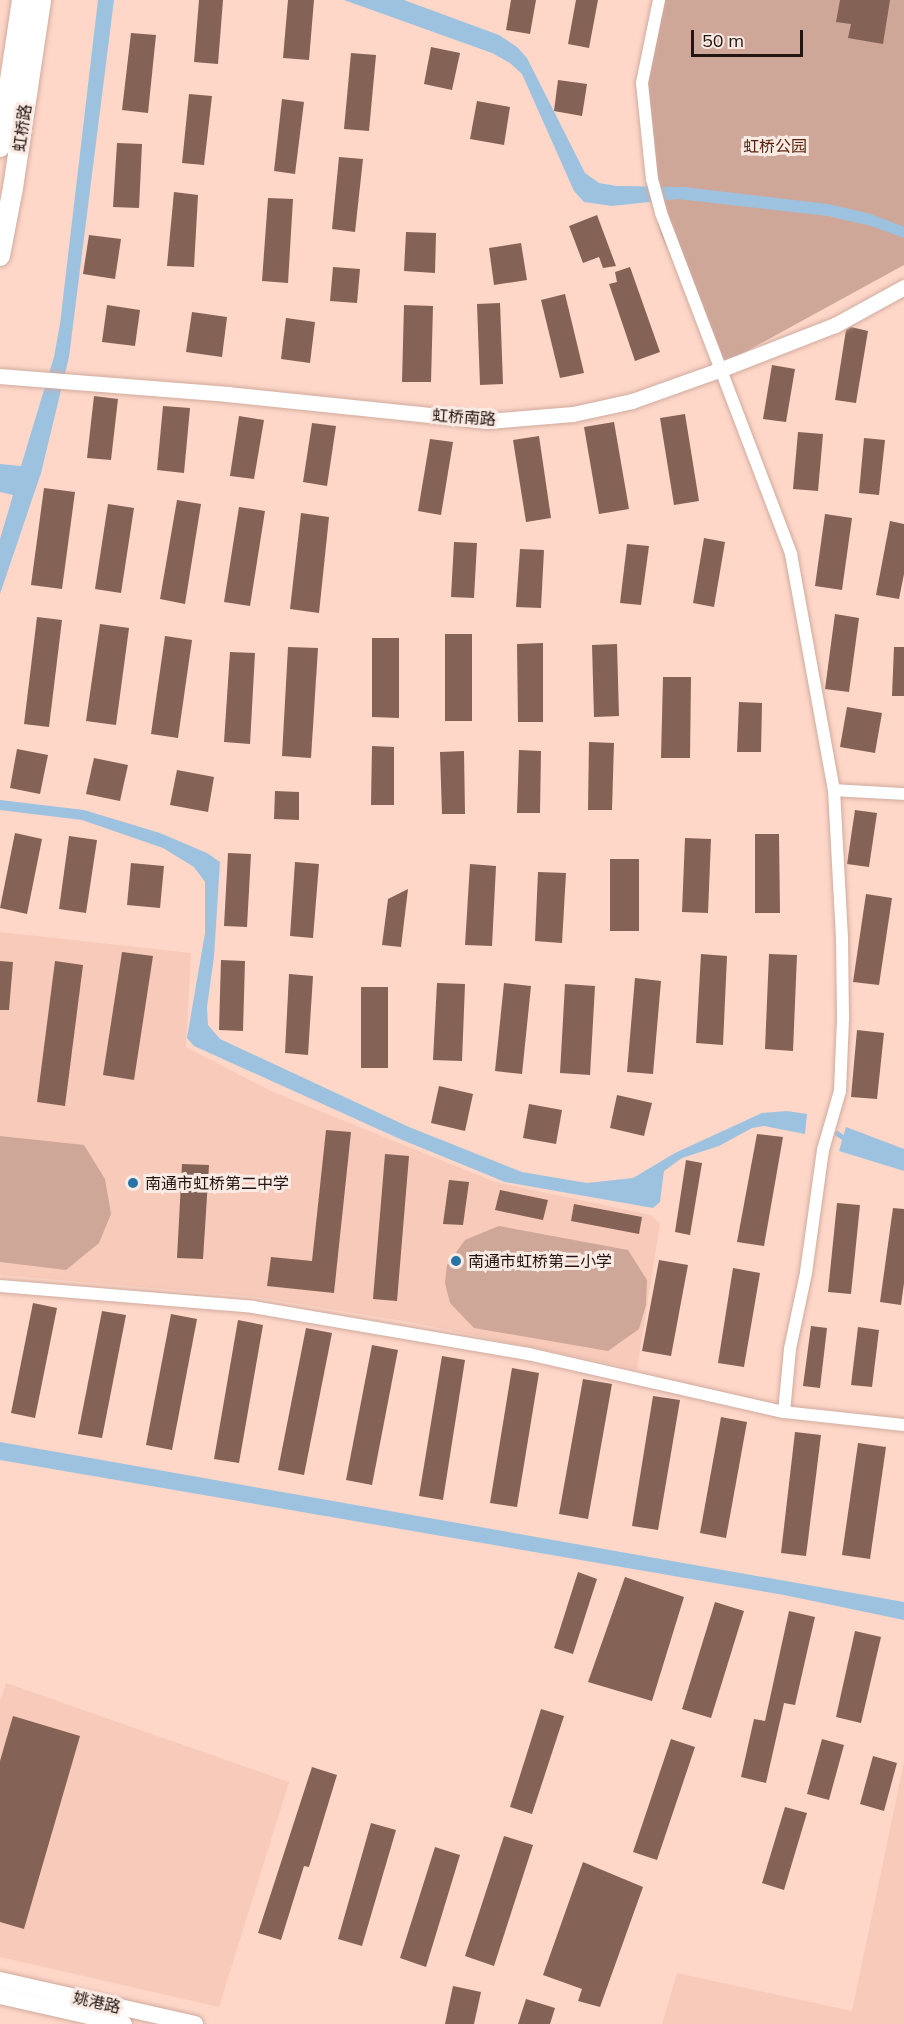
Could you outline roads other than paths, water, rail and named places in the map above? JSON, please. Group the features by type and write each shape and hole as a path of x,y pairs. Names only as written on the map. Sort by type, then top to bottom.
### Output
{"main road":[{"name":"虹桥路","path":"0,147 22,0"},
{"name":"虹桥路","path":"0,256 13,188 41,0"},
{"name":"姚港路","path":"0,1980 195,2024"},
{"name":"姚港路","path":"0,1996 124,2024"}],"street":[{"path":"659,0 642,83 652,179 661,213 791,554 834,790 842,937 843,1019 840,1091 823,1150 806,1273 789,1349 784,1412"},
{"name":"虹桥南路","path":"0,376 227,394 488,421 573,414 633,401 722,369 835,325 904,287"},
{"path":"834,790 904,794"},
{"path":"0,1286 253,1307 528,1354 784,1412 904,1425"}],"water":[{"path":"98,0 114,0 69,357 41,473 0,594 0,539 13,495 0,492 0,464 21,466 54,357 60,324"},
{"path":"344,0 404,0 499,35 517,47 527,58 585,173 599,183 617,186 684,187 828,204 871,214 904,227 904,238 871,226 828,216 678,199 612,206 584,202 574,191 522,74 510,63 492,53"},
{"path":"0,800 84,810 160,833 207,853 220,862 214,957 207,1007 208,1025 220,1039 409,1127 522,1172 587,1183 633,1178 675,1153 762,1113 787,1111 807,1114 805,1134 764,1126 752,1128 719,1146 682,1158 664,1171 660,1202 653,1208 505,1182 400,1139 194,1046 187,1038 205,933 205,882 194,867 163,848 82,820 0,810"},
{"path":"846,1127 904,1149 904,1171 839,1151"},
{"path":"0,1442 904,1602 904,1620 784,1595 0,1460"}],"waterway":[{"path":"837,1133 847,1140"}],"place":[{"name":"南通市虹桥第二中学","path":"133,1183"},
{"name":"南通市虹桥第二小学","path":"456,1261"}],"park label":[{"name":"虹桥公园","path":"775,146"}]}
